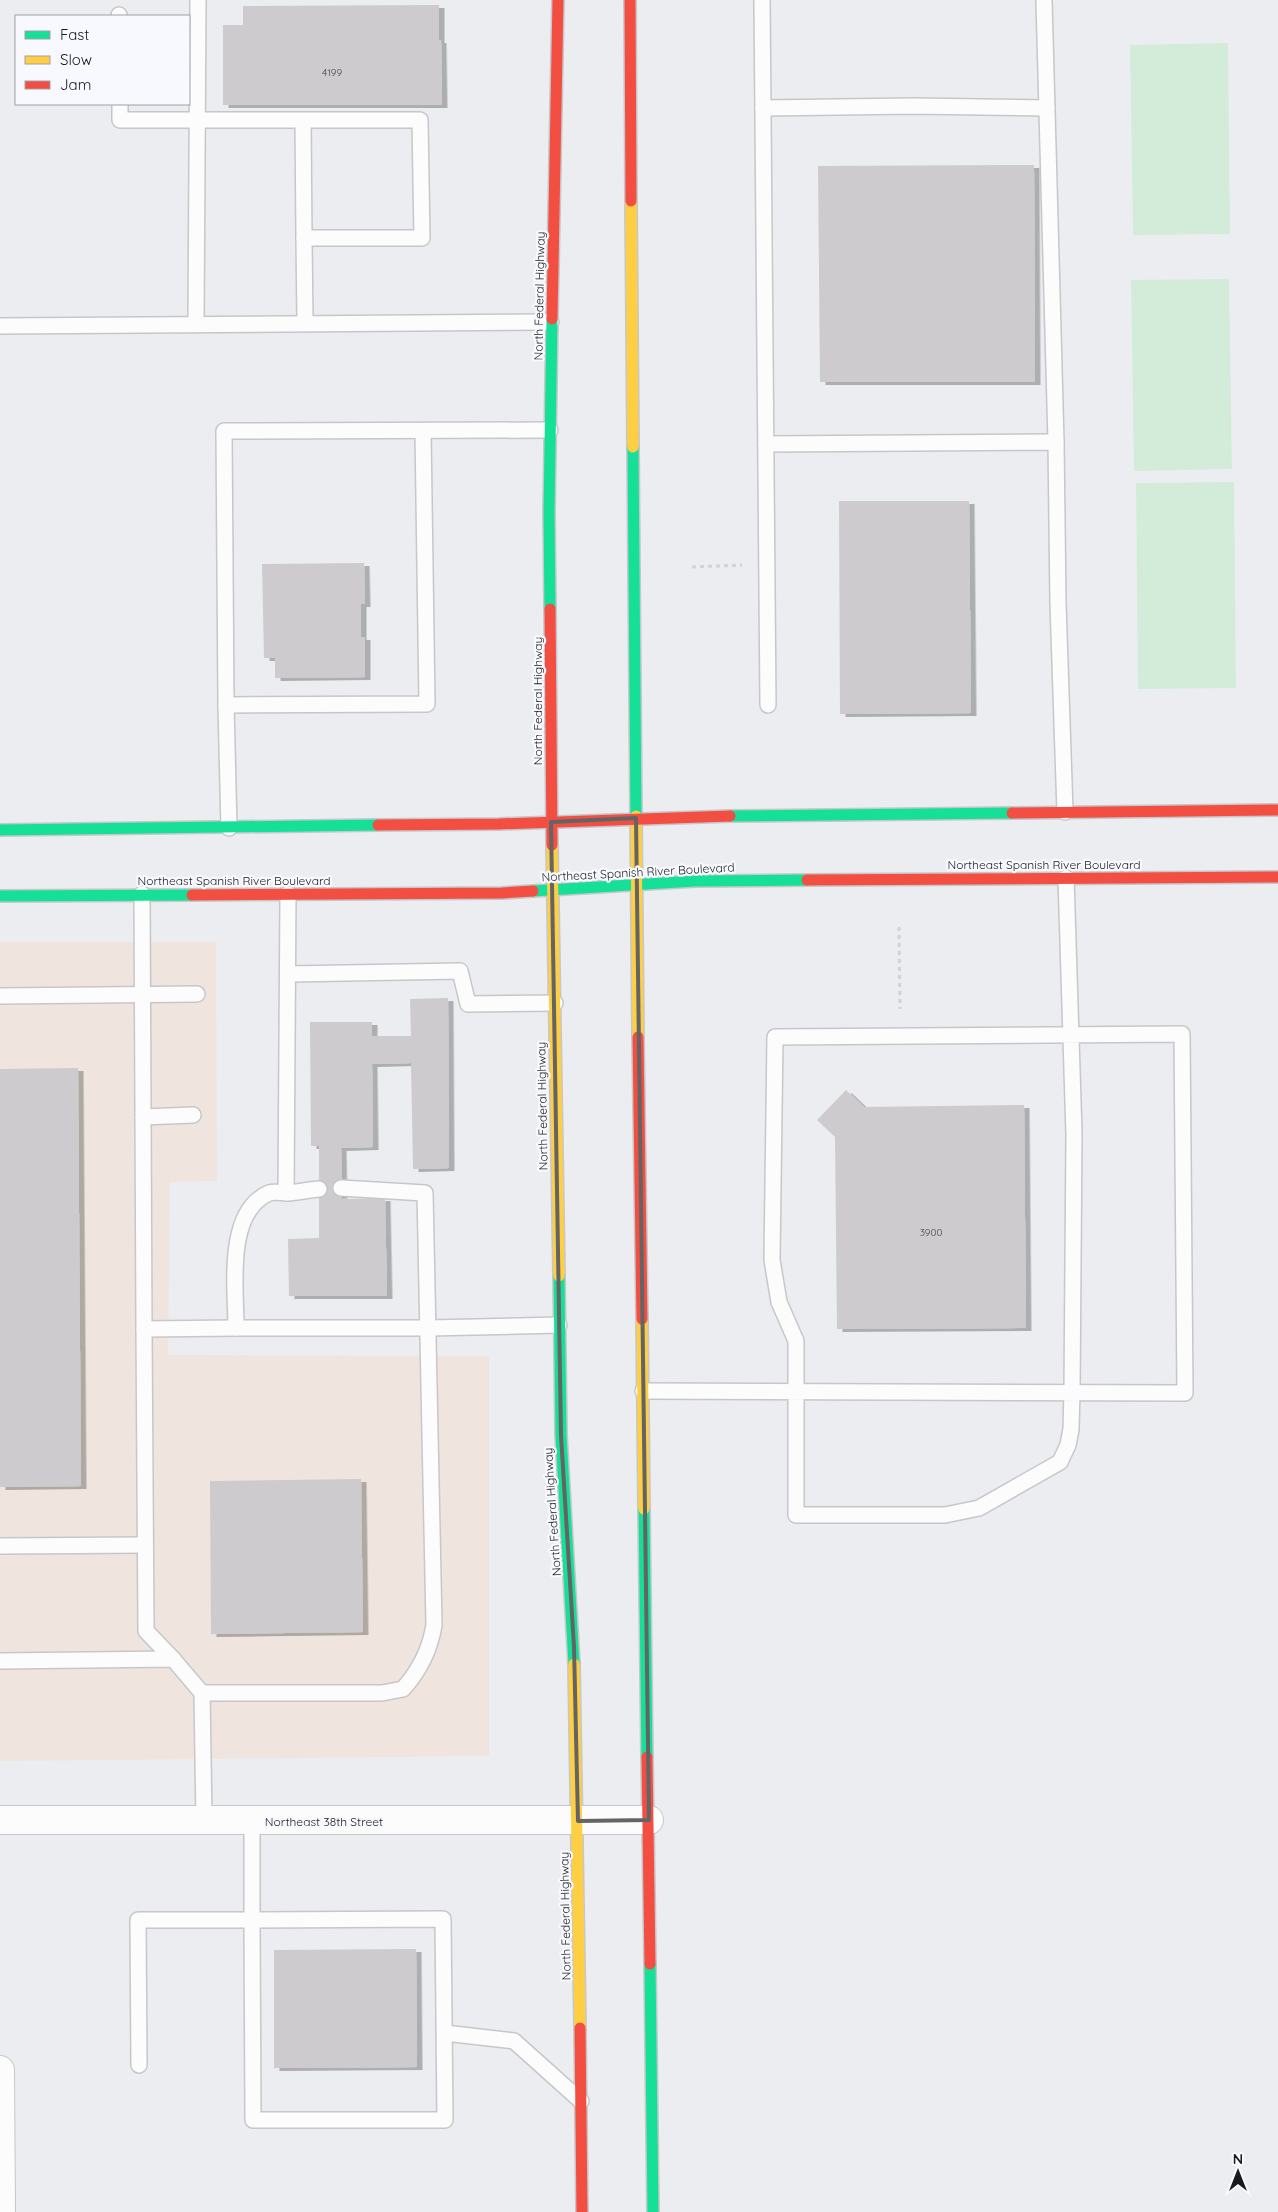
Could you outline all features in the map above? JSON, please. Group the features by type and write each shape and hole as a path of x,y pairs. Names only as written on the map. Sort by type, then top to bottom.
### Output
{"main road":[{"name":"North Federal Highway","path":"558,0 550,430 551,822 561,1435 574,1647 578,1821 582,2212"},
{"path":"617,0 630,39"},
{"path":"630,0 636,885 653,2212"},
{"path":"0,830 551,822 695,816 1278,810"},
{"name":"Northeast Spanish River Boulevard","path":"0,896 502,893 696,881 1278,877"}],"street":[{"name":"Northeast 38th Street","path":"0,1820 649,1820"},
{"path":"0,2070 2,2212"}],"lane":[{"path":"196,324 198,0"},
{"path":"762,0 768,705"},
{"path":"1044,0 1064,812"},
{"path":"120,105 120,120 420,120 422,238 304,238"},
{"path":"763,108 913,106 1047,108"},
{"path":"303,120 305,323"},
{"path":"0,326 551,322"},
{"path":"229,828 224,431 550,430"},
{"path":"226,705 427,704 423,431"},
{"path":"766,444 1056,442"},
{"path":"643,1391 796,1392 1072,1392 1185,1392 1182,1034 1071,1035 900,1036 775,1038 772,1260 779,1302 796,1341 796,1392 796,1515 945,1515 979,1508 1060,1462 1068,1446 1071,1429 1072,1392 1074,1134 1071,1035 1066,878"},
{"path":"142,894 146,1631 202,1693 204,1821"},
{"path":"286,1193 288,894"},
{"path":"288,974 460,971 468,1004 554,1003"},
{"path":"0,996 197,994"},
{"path":"143,1117 193,1115"},
{"path":"236,1328 236,1255 237,1240 242,1221 254,1204 270,1193 286,1193 319,1188"},
{"path":"202,1693 382,1693 403,1689 423,1662 432,1641 434,1625 425,1193 341,1188"},
{"path":"144,1329 429,1328 559,1324"},
{"path":"0,1546 145,1545"},
{"path":"0,1661 173,1659"},
{"path":"139,2065 138,1920 252,1920 443,1919 445,2120 253,2120 252,1920 252,1821"},
{"path":"444,2033 514,2041 580,2101"}],"path":[{"path":"692,567 767,566"},
{"path":"899,927 900,1036"}],"highlighted area":[{"path":"636,818 649,1820 578,1821 574,1647 561,1435 551,822"}],"shaded area":[{"path":"0,942 216,942 217,1181 170,1182 168,1355 489,1356 489,1756 0,1761"}],"green space":[{"path":"1228,43 1230,234 1133,235 1130,45"},
{"path":"1229,279 1232,469 1134,471 1131,280"},
{"path":"1234,482 1236,688 1138,689 1136,483"}],"building":[{"path":"439,5 442,105 223,105 223,25 243,25 243,6"},
{"path":"1034,165 1035,382 820,382 818,166"},
{"path":"839,501 969,501 971,713 840,714"},
{"path":"364,563 365,604 361,604 361,637 365,637 365,677 275,678 275,658 264,658 262,564"},
{"path":"448,998 449,1168 413,1169 411,1063 372,1064 373,1147 341,1148 342,1199 385,1198 387,1296 289,1296 288,1239 319,1238 319,1146 311,1146 310,1022 372,1022 372,1036 411,1036 410,999"},
{"path":"78,1068 81,1486 0,1487 0,1069"},
{"path":"846,1090 864,1107 1024,1105 1026,1328 837,1329 835,1137 817,1120"},
{"path":"361,1479 363,1632 211,1634 210,1481"},
{"path":"416,1949 417,2067 274,2068 274,1950"}],"traffic: fast":[{"path":"550,609 549,512 552,319"},
{"path":"633,447 636,816"},
{"path":"730,816 1012,813"},
{"path":"0,830 378,825"},
{"path":"533,891 695,881 807,880"},
{"path":"0,896 192,895"},
{"path":"559,1276 561,1435 574,1664"},
{"path":"644,1509 647,1757"},
{"path":"650,1964 653,2212"}],"traffic: slow":[{"path":"631,201 633,447"},
{"path":"636,816 638,1037"},
{"path":"552,845 559,1276"},
{"path":"642,1319 644,1509"},
{"path":"574,1664 580,2028"}],"traffic: jam":[{"path":"552,319 558,0"},
{"path":"630,0 631,201"},
{"path":"550,609 552,845"},
{"path":"1012,813 1278,810"},
{"path":"378,825 499,824 730,816"},
{"path":"807,880 1278,877"},
{"path":"192,895 502,893 533,891"},
{"path":"638,1037 642,1319"},
{"path":"647,1757 650,1964"},
{"path":"580,2028 582,2212"}]}
